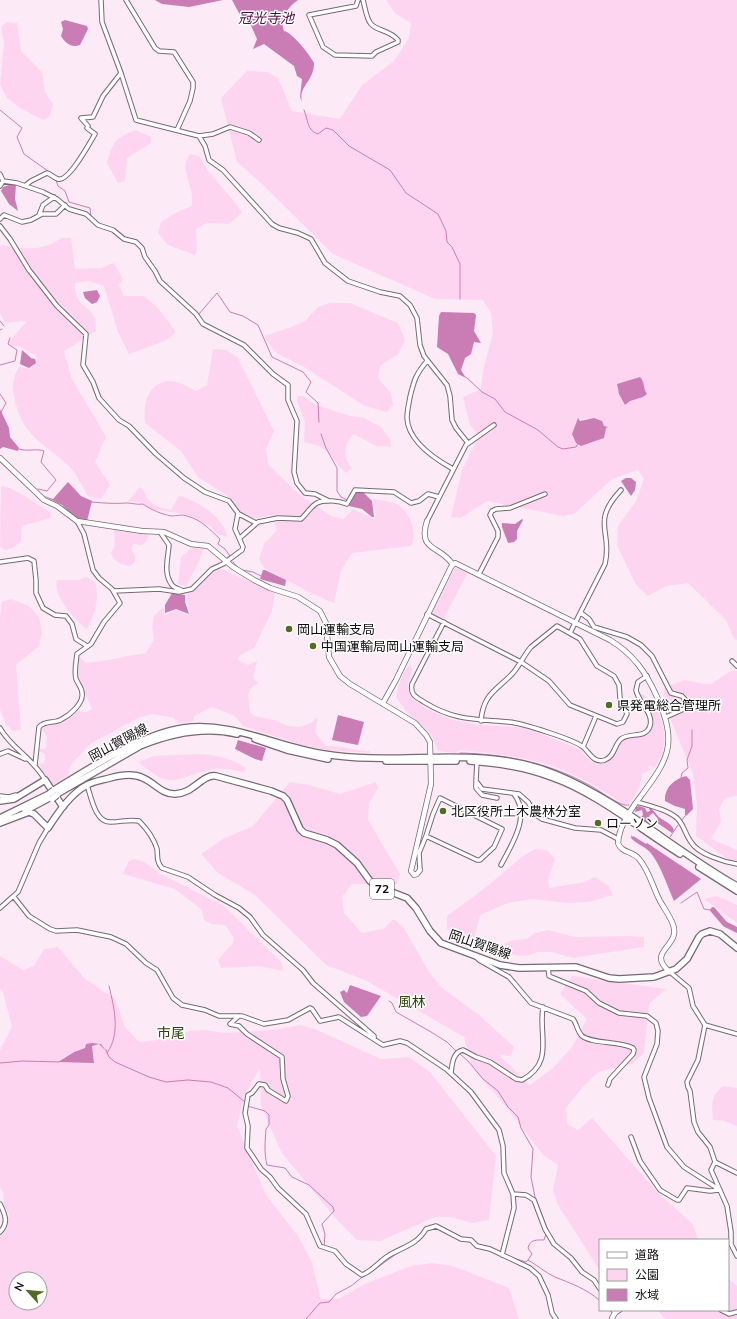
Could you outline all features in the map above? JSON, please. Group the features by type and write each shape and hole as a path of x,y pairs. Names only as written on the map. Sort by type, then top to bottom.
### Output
{"main road":[{"name":"岡山賀陽線","path":"39,819 40,807 56,793 139,742 168,731 193,727 221,727 323,754 344,757 477,761 519,767 552,777 583,791 737,886"},
{"name":"岡山賀陽線","path":"56,793 140,746 169,735 194,731 234,734 287,750 324,758 344,760 485,758 537,768 583,787 737,892"},
{"name":"岡山賀陽線","path":"48,828 62,807 87,785 126,775 136,776 148,780 168,793 182,794 212,775 277,793 287,800 300,829 304,833 327,840 337,845 357,863 370,881 376,886 412,902 430,931 441,943 475,956 509,967 576,967 609,978 619,979 654,976 670,972 682,965 692,952 698,937 706,932 710,931 720,934 737,948"},
{"path":"0,801 9,801 18,797 45,780 62,807"},
{"name":"岡山賀陽線","path":"0,817 51,797"},
{"name":"岡山賀陽線","path":"0,822 51,797"},
{"name":"岡山賀陽線","path":"0,822 29,812 34,814 39,819"},
{"path":"39,819 48,828"}],"street":[{"path":"101,0 102,22 121,73 136,120 199,136 213,134 230,127 249,133 259,140"},
{"path":"126,0 155,48 159,51 174,52 193,82 194,88 190,101 177,130"},
{"path":"358,0 356,6 309,15 323,47 335,55 372,56 376,52 398,42 398,40 391,33 373,26 370,23 363,0"},
{"path":"26,185 47,173 56,178 62,179 72,170 95,134 87,128 88,126 82,118 93,117 103,96 121,73"},
{"path":"199,136 205,146 209,160 224,170 272,224 311,239 325,263 348,280 380,292 395,295 406,301 414,310 417,318 420,345 428,361 442,376 447,385 450,396 452,420 456,428 468,443"},
{"path":"0,174 3,181"},
{"path":"3,181 26,185 54,197 69,210 83,212 91,217 98,225 113,230 124,239 136,242 142,248 160,281 196,314 203,324 244,345 273,374 288,385 288,400 297,421 295,477 305,493 315,494 329,501 347,504 353,492 358,489 394,492 411,503 419,501 428,494 439,497"},
{"path":"0,186 3,181"},
{"path":"39,215 42,206 54,197"},
{"path":"0,219 4,215 22,222 31,220 42,214 56,214 65,205"},
{"path":"0,226 29,270 40,282 57,306 86,334 83,365 93,382 99,398 119,420 128,426 174,470 205,492 229,501 239,514 256,523"},
{"path":"428,361 417,373 414,379 407,418 408,424 415,438 426,450 441,462 454,469"},
{"path":"494,425 468,443 427,521 424,535 426,542 453,564 458,563 610,640 624,649 647,676 666,717 669,735 668,752 627,817 618,839 619,847 636,856 642,863 660,902 672,922 675,933 673,939 662,952 660,959 663,966 689,988 692,1006 705,1025 737,1034"},
{"path":"0,458 44,500 57,506 77,522 84,534 93,570 99,578 114,591 120,603 104,622 91,644 77,654 75,672 82,697 76,708 67,716 58,722 44,723 39,727 35,765"},
{"path":"570,633 581,613 606,557 604,533 607,509 612,500 621,490"},
{"path":"479,574 498,537 498,531 491,519 492,511 496,509 510,508 545,494"},
{"path":"241,537 256,523 278,518 300,520 316,503 329,501"},
{"path":"114,591 159,589 183,591 192,589 212,569 226,562 244,547 241,537 235,529 239,514"},
{"path":"77,522 172,534 191,544 208,546 226,562 254,580 270,588 298,597 320,611 326,620 329,657 335,670 344,681 415,723 424,732 430,742 431,784 411,871 414,875 420,870 418,857 440,798 502,830 494,847 478,861 426,836"},
{"path":"160,532 169,545 165,565 170,582 173,587 183,591"},
{"path":"0,562 28,558 34,561 36,593 43,608 55,615 66,616 72,624 76,639 87,646"},
{"path":"382,703 396,680 427,614 453,564"},
{"path":"581,613 589,619 594,627 635,641 652,656 671,693 682,696 688,702 686,708 666,717"},
{"path":"427,614 521,662 549,681 570,705 619,724 625,720 626,714 616,679 611,674 597,666 580,639 557,626 531,647 521,662 513,673 487,697 482,708 481,721"},
{"path":"444,622 411,690 413,695 442,712 463,719 519,723 583,747 594,759 604,760 612,755 621,739 628,735 643,734 648,730 650,726 650,718 636,690 638,682 647,676"},
{"path":"732,661 737,666"},
{"path":"583,747 596,716"},
{"path":"0,728 4,736 40,769 45,780"},
{"path":"0,754 8,751 25,759 27,758"},
{"path":"477,761 476,788 482,795 497,798"},
{"path":"476,781 485,790 514,794 523,797 536,815 542,818 575,828 601,830 618,839"},
{"path":"87,785 94,806 104,820 110,822 130,820 139,821 153,840 157,859 162,868 188,877 215,895 239,908 253,921 263,935 303,970 313,983 374,1036 374,1039"},
{"path":"501,865 516,835 521,813 520,803 514,794"},
{"path":"0,796 9,797 16,795 18,797"},
{"path":"637,802 663,810 677,818 684,827 691,843 697,848 722,861 737,864"},
{"path":"0,908 14,897 48,828"},
{"path":"14,897 30,916 56,931 77,930 111,937 126,944 146,963 157,970 178,1004 205,1010 219,1016 239,1016 261,1024 288,1020 310,1008 320,1021 339,1017 386,1046 400,1041 407,1043 451,1073 479,1101 499,1130 503,1153 504,1173 513,1194 514,1208 502,1253"},
{"path":"475,956 479,960 509,977 531,1003 573,1019 578,1032 583,1037 615,1042 633,1048 633,1054 610,1079 608,1085"},
{"path":"548,967 549,976 586,991 599,1003 619,1013 647,1016 656,1023 658,1032 657,1044 644,1078 649,1098 668,1148 684,1167 720,1190"},
{"path":"451,1073 452,1061 457,1052 463,1050 490,1062 516,1079 522,1080 538,1065 542,1058 544,1044 542,1020 543,1007"},
{"path":"239,1016 230,1024 238,1025 247,1034 282,1057 283,1079 288,1096 286,1101 268,1090 265,1085 259,1084 247,1096 245,1113 248,1126 247,1148 260,1169 270,1177 278,1188 306,1214 320,1246 335,1251 351,1268 364,1274 378,1266 388,1256 419,1239 426,1229 436,1226 461,1239 471,1240 477,1246 490,1248 502,1253 527,1266 538,1274 548,1295 553,1315 556,1319"},
{"path":"705,1025 698,1060 689,1077 688,1087 690,1091 694,1122 698,1132 710,1147 715,1162 737,1173"},
{"path":"631,1137 640,1161 663,1193 679,1200 687,1188 710,1191 720,1190"},
{"path":"715,1162 711,1170 727,1206 731,1244 737,1256"},
{"path":"513,1194 526,1195 534,1200 545,1229 554,1244 571,1258 582,1272 594,1280 599,1288"},
{"path":"0,1204 6,1217 4,1226 0,1232"},
{"path":"612,1319 616,1311"},
{"path":"722,1311 730,1314 737,1312"}],"green space":[{"path":"386,0 737,0 737,640 734,639 726,620 688,583 666,586 648,596 636,585 617,545 618,526 636,501 644,479 638,470 612,479 574,514 563,516 487,501 461,518 451,517 462,470 476,442 476,432 470,425 463,397 481,389 483,370 493,333 491,313 483,300 435,299 333,254 262,184 237,162 221,98 247,71 267,72 278,78 292,111 340,119 362,85 394,61 409,38 411,23 395,13","holes":["643,381 643,397 630,401 627,404 618,383","587,418 606,429 597,441 581,446 579,420"]},
{"path":"7,22 17,23 21,51 42,72 45,92 53,104 49,117 43,120 20,108 7,98 0,85 4,43 1,27"},
{"path":"136,130 151,137 151,143 127,158 125,181 118,183 107,163 111,150 119,138"},
{"path":"190,154 199,156 209,172 238,206 242,213 229,224 207,223 196,229 197,250 195,255 168,245 158,233 161,222 177,212 192,206 186,168 187,159"},
{"path":"61,238 71,238 75,269 101,268 114,263 123,279 119,285 124,296 144,296 158,308 176,332 167,340 129,354 118,332 104,286 89,281 75,283 79,301 92,313 95,318 96,331 64,351 71,377 106,437 95,462 110,485 101,499 88,496 74,472 66,463 33,436 20,417 14,395 13,381 19,367 31,369 33,365 37,363 36,356 19,346 11,346 9,342 26,322 21,321 5,323 0,313 0,245 39,248 53,243"},
{"path":"330,303 350,303 398,323 405,340 398,354 380,366 378,378 391,393 393,405 387,412 365,406 304,367 276,353 264,336 305,321 318,307"},
{"path":"213,349 227,350 238,358 274,431 266,449 268,464 300,495 331,516 344,519 353,509 374,519 376,514 373,499 394,503 404,510 411,521 414,534 411,546 352,553 341,571 334,603 313,594 264,568 259,559 264,544 277,530 271,515 251,519 245,516 225,494 198,477 181,451 145,423 146,402 151,390 156,385 162,382 173,381 183,384 196,391 207,385"},
{"path":"298,396 303,396 316,405 347,415 364,418 381,427 390,439 391,447 376,446 354,434 350,438 346,447 347,460 352,468 346,473 325,450 313,444 304,442 305,422 297,401"},
{"path":"1,486 18,492 33,501 50,512 51,518 22,526 21,541 13,548 5,550 0,547"},
{"path":"140,487 150,502 162,508 171,510 179,496 194,501 216,517 225,530 227,537 217,534 211,527 184,514 151,509 143,503 128,501"},
{"path":"116,528 149,534 146,542 142,545 134,544 131,549 135,555 135,562 130,566 118,562 114,559 111,553 115,540 114,531"},
{"path":"192,547 203,549 186,587 178,584 181,557"},
{"path":"219,568 275,593 272,611 254,648 239,656 238,660 248,665 257,661 253,678 258,683 252,687 248,694 250,712 254,716 274,720 288,726 299,727 311,723 316,718 318,719 315,732 326,746 338,746 369,751 371,753 326,750 302,745 243,726 235,716 212,707 194,716 194,721 179,723 174,718 153,714 138,718 90,744 70,766 69,775 52,786 38,763 42,764 45,762 45,754 38,749 46,749 47,736 42,730 42,726 64,721 75,711 87,712 92,709 78,677 79,656 86,663 146,653 154,639 152,627 154,616 163,607 165,615 176,610 188,615 190,613 186,594 196,589 210,574"},
{"path":"459,568 468,572 443,620 431,612 452,572"},
{"path":"86,577 95,582 97,594 96,606 87,629 71,614 61,600 56,586 57,580 78,580"},
{"path":"11,599 29,606 39,617 42,632 39,646 16,665 21,730 13,731 6,724 0,710 0,617 2,602"},
{"path":"411,664 412,669 408,685 411,698 427,709 450,719 480,725 521,727 581,750 586,757 597,765 611,757 618,744 624,738 640,736 647,733 651,729 651,717 645,703 638,693 640,692 647,698 653,699 661,717 664,734 663,750 654,768 650,765 648,767 650,770 642,774 635,796 625,805 597,787 566,771 536,761 506,755 459,750 456,753 438,751 431,734 406,711 396,697 403,675"},
{"path":"731,671 737,671 737,796 725,798 719,809 721,822 711,839 737,850 737,866 696,836 697,805 693,774 665,706 664,688 684,680 711,684"},
{"path":"199,754 213,755 224,758 246,768 244,772 226,769 212,769 172,780 158,776 138,762 154,756"},
{"path":"290,782 309,785 340,794 376,782 378,788 369,804 368,820 400,874 397,884 352,884 342,897 344,913 362,933 383,929 394,919 404,928 429,972 441,987 479,1015 514,1047 511,1056 499,1055 530,1085 553,1068 572,1047 587,1019 560,994 572,976 666,989 649,1004 644,1053 632,1064 598,1072 582,1088 566,1108 567,1124 578,1130 592,1118 659,1194 693,1224 698,1239 599,1239 599,1269 558,1205 553,1190 558,1165 543,1155 508,1109 477,1073 471,1064 464,1037 365,980 326,965 255,895 218,873 201,854 223,839 253,826"},
{"path":"535,849 547,850 555,859 548,880 549,888 585,882 595,877 608,885 613,895 589,902 566,903 532,899 508,903 480,915 473,943 455,936 447,929 447,916 485,888 523,856"},
{"path":"134,859 144,862 161,874 224,906 282,963 283,971 259,966 221,968 218,960 233,943 234,938 225,925 211,924 204,920 202,910 175,889 123,874 128,862"},
{"path":"717,896 737,905 737,923 704,899"},
{"path":"548,930 575,937 644,937 644,947 573,958 552,952 538,952 527,956 514,955 493,948 513,940 527,939 534,933"},
{"path":"58,947 85,979 115,999 125,1027 139,1042 175,1038 189,1031 205,1030 224,1033 273,1030 301,1025 315,1029 381,1059 409,1057 430,1072 496,1156 489,1220 472,1223 451,1217 435,1217 380,1241 357,1240 337,1220 281,1152 261,1105 260,1068 244,1096 237,1126 266,1195 298,1236 311,1260 321,1299 338,1299 365,1284 411,1266 431,1263 453,1266 509,1288 519,1319 0,1319 0,1235 3,1234 7,1226 9,1215 4,1206 3,1192 0,1187 0,1050 12,1027 3,992 0,989 0,956 23,970 34,966 44,949","holes":["99,1043 106,1051 99,1044 92,1046 94,1063 58,1061 73,1052"]},
{"path":"723,1086 737,1088 737,1126 724,1121 713,1120 712,1109 714,1097"},
{"path":"729,1279 737,1286 737,1319 665,1319 658,1311 729,1311"}],"water":[{"name":"冠光寺池","path":"155,0 223,0 189,7 162,4"},
{"name":"冠光寺池","path":"232,0 298,0 285,14 283,27 284,31 296,40 314,63 312,75 302,92 302,102 300,97 302,79 297,76 294,66 264,44 253,49 257,39 249,21 239,13"},
{"path":"65,20 87,26 88,29 80,45 69,45 61,36 63,29 61,22"},
{"path":"16,184 15,199 18,211 9,204 1,191 3,187"},
{"path":"97,290 100,296 97,302 92,304 85,298 83,292"},
{"path":"441,312 474,313 476,315 474,331 481,343 474,342 471,354 465,358 461,370 466,378 458,374 448,354 437,347 439,316"},
{"path":"22,350 31,358 35,359 36,363 29,368 20,364"},
{"path":"640,377 643,381 647,394 643,397 630,401 625,405 619,394 617,384"},
{"path":"0,409 9,428 10,437 19,448 18,451 3,447 0,449"},
{"path":"578,418 580,421 594,418 602,421 604,426 608,427 606,428 604,438 581,446 576,443 572,434"},
{"path":"626,478 631,478 636,482 635,490 631,496 621,481"},
{"path":"68,482 81,496 92,501 87,521 73,517 62,505 42,495 53,499"},
{"path":"357,491 363,492 372,501 374,517 362,509 349,506"},
{"path":"522,519 523,520 517,531 517,539 514,542 508,543 502,523 515,524"},
{"path":"263,570 286,580 285,586 260,579"},
{"path":"172,593 185,595 185,602 189,614 176,609 165,613 165,605"},
{"path":"338,715 364,722 358,745 332,740"},
{"path":"238,740 266,748 262,761 235,749"},
{"path":"686,776 690,780 693,809 686,816 685,809 665,801 665,796 668,788 674,782"},
{"path":"639,806 645,808 647,812 650,811 649,808 653,810 659,817 671,825 674,830 672,833 656,822 658,819 653,813 650,815 647,822 640,818 643,815 642,810 635,812 636,807"},
{"path":"632,834 632,837 633,836 646,844 647,843 701,879 674,901 661,869 654,857 648,850 631,838"},
{"path":"350,985 381,996 367,1016 361,1017 344,1002 340,992 344,990 347,993"},
{"path":"92,1043 101,1044 107,1052 99,1044 92,1046 94,1063 58,1062 74,1052 85,1048 86,1044"}],"waterway":[{"path":"0,110 22,128 17,137 24,154 55,176"},
{"path":"304,110 308,124 314,132 318,134 326,128 333,130 349,146 390,170 406,193 438,214 446,231 447,242 452,247 460,264 460,299"},
{"path":"56,180 58,186 65,191 69,202 90,208 91,217"},
{"path":"146,262 150,268"},
{"path":"155,275 162,285"},
{"path":"199,314 217,293 230,312 243,316 258,325 272,357 303,372 311,382 306,392 318,403 319,422"},
{"path":"0,321 4,326"},
{"path":"0,365 15,361 17,350 8,344 10,338"},
{"path":"466,377 482,392 495,399 505,412 538,430 558,447 563,449 576,447 578,444"},
{"path":"0,394 6,403 0,414"},
{"path":"321,434 326,448 337,468 337,491 341,497 347,500"},
{"path":"19,449 44,451 41,462 56,480 47,491 38,489"},
{"path":"91,502 143,504 160,513 171,516 183,515 192,518 205,525 220,539 218,544 225,549 230,556"},
{"path":"233,562 239,569"},
{"path":"242,570 253,572 261,576"},
{"path":"681,778 682,773 688,768 687,760 692,746 692,730"},
{"path":"460,753 494,755 543,765 574,777 621,804 629,805"},
{"path":"682,820 685,816"},
{"path":"670,837 678,825"},
{"path":"681,903 697,892 704,909 710,910"},
{"path":"713,910 725,924 737,930"},
{"path":"107,1053 111,1046 115,1029 113,1003 109,986"},
{"path":"389,1001 392,1003 396,1012 447,1042 457,1052"},
{"path":"106,1050 109,1057 115,1062 149,1077 166,1082 188,1080 211,1082 228,1088 245,1102"},
{"path":"460,1054 483,1079 498,1091 508,1107 518,1117 521,1128 533,1149 531,1177 535,1197 547,1228"},
{"path":"0,1063 22,1061 59,1062"},
{"path":"247,1106 265,1111 269,1115 269,1125 266,1129 265,1142 265,1156 267,1165 285,1168 292,1177 309,1185 333,1207 334,1211 322,1224 325,1234 324,1246"},
{"path":"426,1228 434,1225"},
{"path":"528,1260 532,1254 528,1248 530,1243 544,1240 546,1234"},
{"path":"486,1246 501,1252"},
{"path":"338,1251 343,1258"},
{"path":"368,1274 399,1252"},
{"path":"513,1258 526,1262 528,1260 552,1275 584,1289 599,1300"},
{"path":"306,1319 320,1303 329,1302 336,1294 351,1286 365,1275"}],"place":[{"name":"岡山運輸支局","path":"289,629"},
{"name":"中国運輸局岡山運輸支局","path":"313,646"},
{"name":"県発電総合管理所","path":"609,705"},
{"name":"北区役所土木農林分室","path":"443,811"},
{"name":"ローソン","path":"598,823"}],"district":[{"name":"風林","path":"412,1002"},
{"name":"市尾","path":"171,1033"}]}
